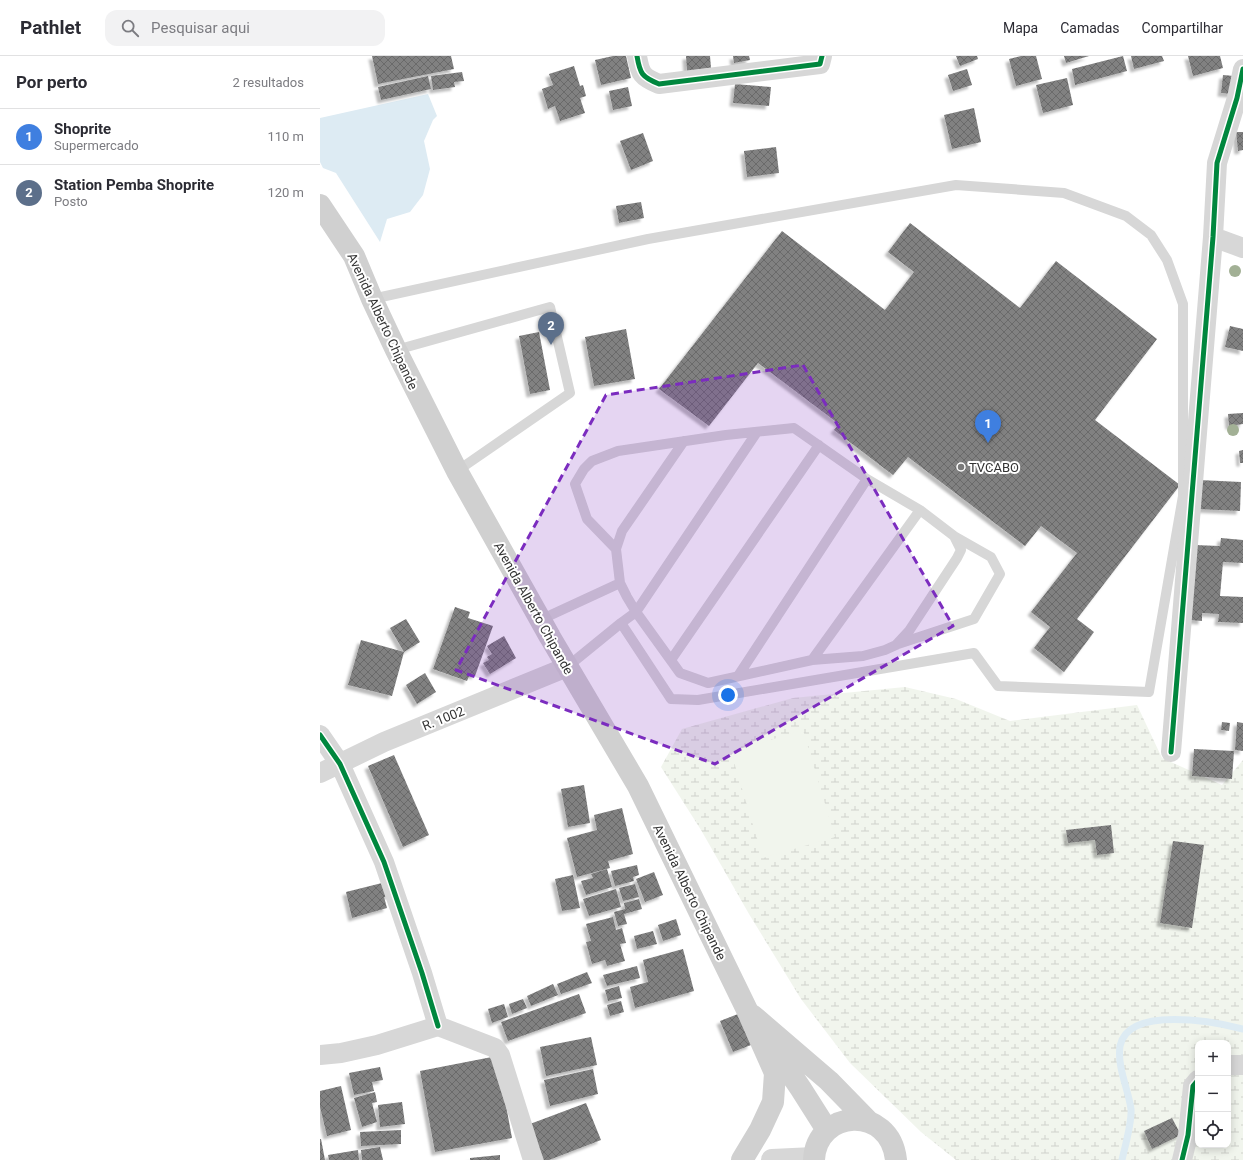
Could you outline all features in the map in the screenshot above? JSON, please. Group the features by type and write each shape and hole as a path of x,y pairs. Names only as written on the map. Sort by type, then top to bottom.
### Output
{"main road":[{"name":"Avenida Alberto Chipande","path":"320,205 354,256 396,350 457,471 567,667 638,786 748,1012"},
{"path":"748,1012 829,1081 869,1122"},
{"path":"748,1012 801,1089 827,1130"},
{"path":"742,1160 760,1130 773,1102 775,1073 748,1012"},
{"path":"814,1159 820,1138 827,1130 836,1124 847,1120 858,1119 869,1122 880,1128 890,1138 895,1149 896,1160"}],"street":[{"path":"637,56 639,69 647,79 659,84 820,64 822,56"},
{"path":"1171,752 1213,237 1217,162 1237,98 1243,69"},
{"path":"1213,237 1243,248"},
{"name":"R. 1002","path":"320,773 384,742 567,667"},
{"path":"320,735 340,764 384,862 422,973 438,1026"},
{"path":"320,1054 341,1053 377,1045 438,1026 495,1048 500,1055 533,1160"},
{"path":"1231,1065 1243,1065"},
{"path":"1182,1160 1188,1135 1193,1086 1195,1084"},
{"path":"772,1160 814,1159"}],"lane":[{"path":"372,299 648,239 956,185 1064,193 1126,216 1151,235 1167,260 1184,304 1184,312 1183,496 1149,692 998,686 974,653 698,700 671,699 620,623"},
{"path":"396,350 550,306 570,393 457,471"},
{"path":"616,549 587,519 575,484 584,469 592,461 618,451 684,441 794,428 867,478 920,510 954,536 991,557 1000,574 974,619 885,650 863,656 812,660 708,683 680,673 636,612 620,583 616,549 622,531 684,441"},
{"path":"567,667 620,623 636,612 757,432"},
{"path":"671,660 819,445"},
{"path":"738,676 867,478"},
{"path":"812,660 920,510"},
{"path":"896,645 909,631 957,558 961,550 954,536"},
{"path":"540,620 620,583"}],"highlighted area":[{"path":"803,365 953,626 715,764 456,670 606,395"}],"green space":[{"path":"905,687 956,699 1010,721 1137,705 1162,758 1222,785 1243,760 1243,1160 956,1160 921,1132 850,1063 801,999 749,914 701,830 661,767 682,729 793,698"},
{"path":"803,730 835,837 763,858 731,752"}],"shaded area":[{"path":"428,94 437,116 433,120 424,141 430,169 423,195 410,212 387,219 380,242 336,173 323,168 320,162 320,118"}],"building":[{"path":"372,56 451,56 454,69 378,84"},
{"path":"613,56 626,56 631,78 601,85 595,60"},
{"path":"686,56 710,56 711,68 687,71"},
{"path":"733,56 749,56 750,60 734,63"},
{"path":"956,56 977,56 978,59 960,66"},
{"path":"1021,56 1036,56 1042,79 1016,86 1009,59"},
{"path":"1064,56 1089,56 1066,63"},
{"path":"1123,56 1127,71 1075,85 1072,69"},
{"path":"1131,56 1162,56 1164,61 1134,69"},
{"path":"1188,56 1220,56 1223,68 1193,76"},
{"path":"574,66 580,86 583,85 586,96 580,98 585,113 560,121 555,106 548,109 542,89 553,85 549,74"},
{"path":"967,69 972,85 953,91 948,75"},
{"path":"462,72 464,81 454,82 455,87 433,90 431,76"},
{"path":"1223,75 1234,76 1232,94 1221,93"},
{"path":"428,76 431,89 381,100 378,87"},
{"path":"1067,78 1073,105 1043,113 1036,85"},
{"path":"735,84 771,87 769,106 733,103"},
{"path":"628,87 632,106 613,110 609,91"},
{"path":"974,108 981,142 952,149 944,115"},
{"path":"1236,132 1243,132 1243,150 1238,151"},
{"path":"643,133 653,161 631,170 620,141"},
{"path":"776,147 779,173 747,177 744,151"},
{"path":"641,202 644,218 619,223 616,206"},
{"path":"910,223 1020,308 1056,261 1157,339 1095,420 1180,485 1077,619 1094,632 1064,672 1034,648 1050,627 1031,612 1077,553 1041,526 1025,546 908,457 893,475 834,430 839,424 758,363 709,426 659,389 782,231 885,310 914,272 888,252"},
{"path":"1230,326 1243,329 1243,351 1225,347"},
{"path":"626,329 635,379 594,386 585,337"},
{"path":"539,332 550,390 530,394 519,336"},
{"path":"1243,413 1243,424 1229,426 1228,414"},
{"path":"1243,450 1243,463 1240,463 1239,451"},
{"path":"1199,480 1241,482 1240,511 1197,509"},
{"path":"1221,538 1243,540 1243,563 1223,562 1220,596 1243,597 1243,623 1218,622 1219,614 1202,613 1202,621 1189,620 1194,545 1220,546"},
{"path":"455,607 470,612 468,618 493,626 475,676 470,674 467,681 433,669"},
{"path":"406,619 420,642 404,652 390,628"},
{"path":"504,636 516,658 490,674 483,663 489,660 487,657 492,654 487,646"},
{"path":"361,640 404,652 392,696 348,685"},
{"path":"425,673 436,692 417,704 406,685"},
{"path":"1222,722 1230,723 1229,731 1221,730"},
{"path":"1237,722 1243,723 1243,751 1235,750"},
{"path":"1194,749 1234,751 1232,779 1192,776"},
{"path":"394,755 429,835 403,847 368,766"},
{"path":"584,785 590,823 568,827 561,789"},
{"path":"622,808 633,854 608,861 610,868 577,877 567,838 597,830 594,815"},
{"path":"1111,825 1114,853 1097,855 1095,840 1068,843 1066,830"},
{"path":"1173,841 1204,845 1192,928 1160,923"},
{"path":"637,865 639,875 633,877 634,881 615,886 611,871"},
{"path":"607,869 612,887 586,895 581,881 593,878 591,874"},
{"path":"654,872 663,895 645,902 636,879"},
{"path":"573,875 580,908 562,911 555,879"},
{"path":"382,883 391,895 384,897 387,908 352,918 346,892"},
{"path":"635,884 639,897 623,901 619,888"},
{"path":"616,889 621,907 589,916 583,899"},
{"path":"639,899 642,909 624,914 627,924 618,926 614,912 625,909 624,903"},
{"path":"613,917 616,930 622,928 626,943 620,944 625,961 607,966 605,960 592,964 586,942 591,941 586,924"},
{"path":"676,919 681,935 663,941 658,925"},
{"path":"653,931 657,944 637,949 634,936"},
{"path":"683,949 694,991 635,1008 630,987 648,982 643,960"},
{"path":"637,966 640,978 607,986 603,975"},
{"path":"587,972 592,983 561,994 557,984"},
{"path":"553,984 558,995 531,1006 527,996"},
{"path":"619,986 622,998 608,1001 605,990"},
{"path":"579,994 586,1013 508,1041 501,1022"},
{"path":"523,999 527,1008 512,1014 509,1004"},
{"path":"621,1001 624,1012 610,1016 607,1005"},
{"path":"504,1004 508,1017 492,1023 488,1009"},
{"path":"738,1014 751,1045 733,1052 720,1021"},
{"path":"591,1037 597,1065 546,1076 540,1047"},
{"path":"497,1056 512,1138 435,1152 420,1071"},
{"path":"380,1067 383,1080 372,1082 374,1091 354,1095 349,1073"},
{"path":"593,1069 598,1094 550,1106 544,1080"},
{"path":"341,1086 351,1130 327,1136 320,1107 320,1091"},
{"path":"375,1092 377,1102 372,1103 377,1122 362,1127 354,1098"},
{"path":"402,1102 405,1124 380,1127 378,1105"},
{"path":"586,1103 601,1140 549,1160 544,1160 530,1124"},
{"path":"1172,1118 1181,1135 1152,1149 1144,1131"},
{"path":"401,1130 401,1144 361,1146 360,1132"},
{"path":"321,1139 325,1160 320,1160"},
{"path":"380,1147 383,1160 362,1160 361,1150"},
{"path":"358,1150 359,1160 329,1160 328,1155"},
{"path":"500,1155 500,1160 470,1160 470,1158"}],"waterway":[{"path":"1122,1160 1131,1115 1130,1101 1121,1070 1119,1054 1120,1046 1126,1033 1139,1025 1155,1021 1174,1020 1194,1020 1243,1029"}],"cycle path":[{"path":"637,56 639,67 645,77 659,84 820,64 822,56"},
{"path":"1171,752 1213,237 1217,163 1237,98 1243,69"},
{"path":"320,735 340,764 384,862 422,973 438,1026"},
{"path":"1182,1160 1188,1135 1193,1086 1195,1084"}],"place":[{"name":"Station Pemba Shoprite","path":"551,345"},
{"name":"Shoprite","path":"988,443"},
{"name":"TVCABO","path":"961,467"}]}
